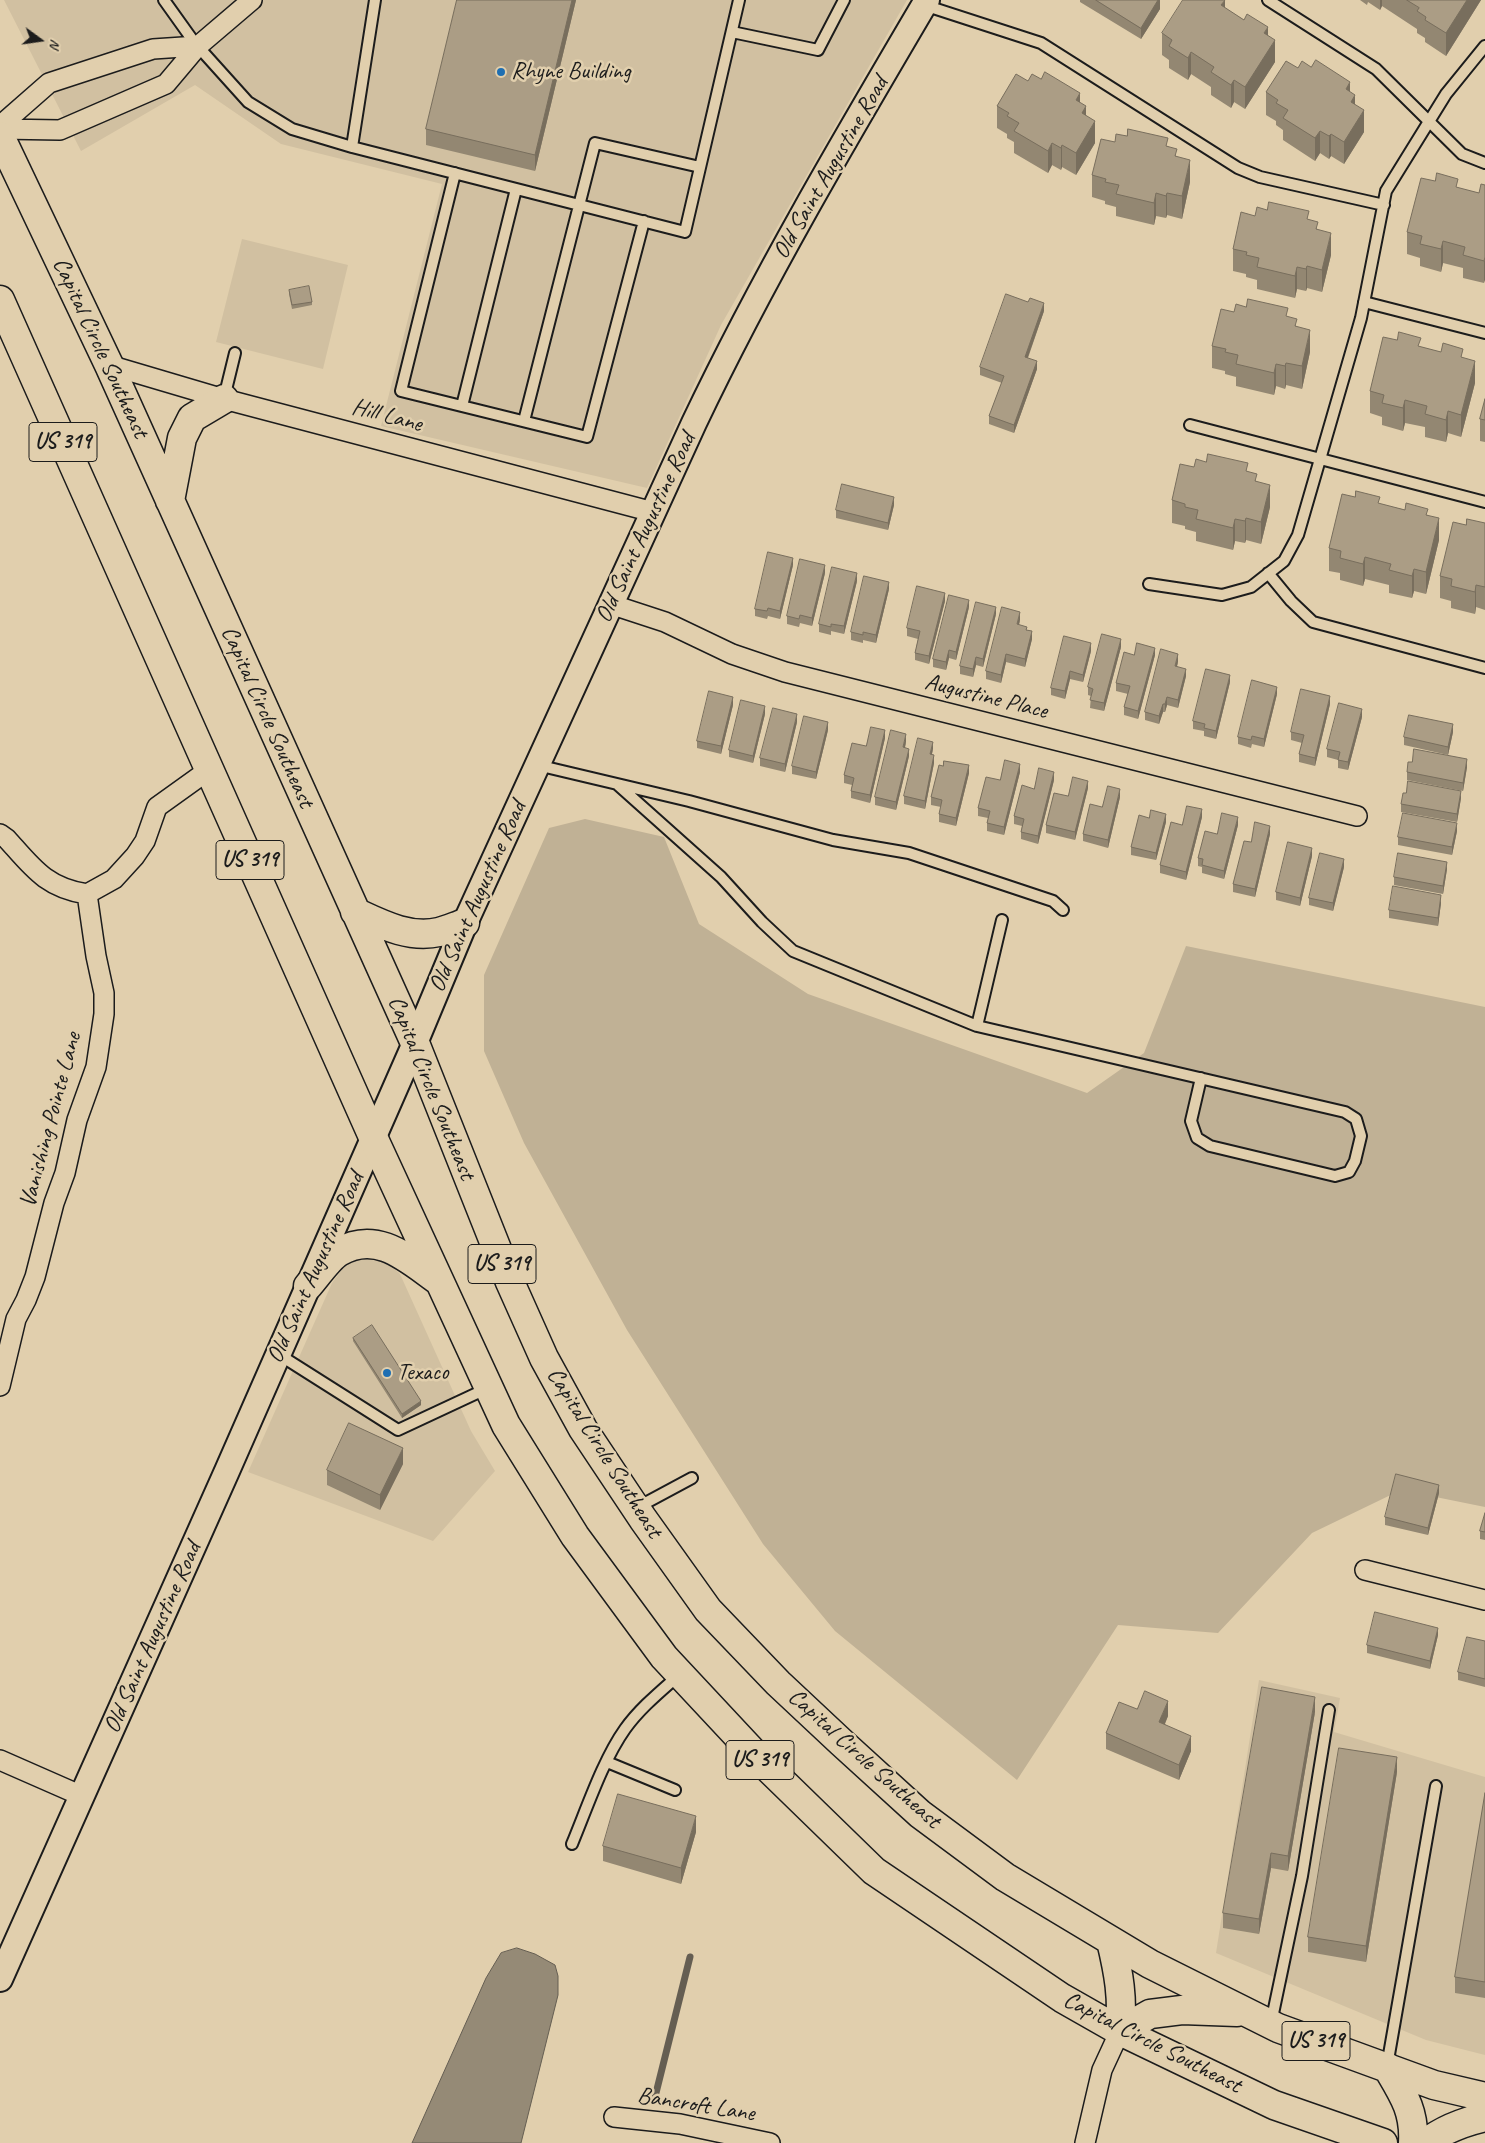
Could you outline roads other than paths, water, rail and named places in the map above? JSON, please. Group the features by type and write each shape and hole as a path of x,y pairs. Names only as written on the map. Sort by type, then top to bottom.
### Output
{"main road":[{"name":"Capital Circle Southeast","path":"0,136 109,366 415,1043 510,1282 544,1358 583,1429 708,1610 778,1683 920,1814 1006,1877 1150,1964 1270,2024 1434,2085 1485,2098"},
{"name":"Capital Circle Southeast","path":"0,300 10,344 210,769 373,1137 506,1425 575,1536 664,1658 763,1763 874,1870 1062,1998 1120,2031 1274,2105 1383,2143"},
{"path":"170,501 182,438 192,418 224,399"},
{"path":"355,912 387,927 411,934 438,933 465,923"},
{"path":"308,1286 338,1253 368,1244 388,1246 440,1282"},
{"path":"1112,1941 1120,1978 1122,2002 1120,2031"},
{"path":"1120,2031 1150,2014 1182,2010 1246,2012"},
{"path":"1387,2067 1410,2107 1414,2125 1413,2143"},
{"path":"1426,2143 1438,2133 1464,2122 1485,2117"}],"street":[{"path":"0,127 60,130 166,84 198,46 252,0"},
{"name":"Old Saint Augustine Road","path":"0,1979 308,1286 415,1043 465,923 653,512 727,355 792,236 925,2"},
{"path":"0,127 50,84 153,49 198,46"},
{"name":"Hill Lane","path":"109,366 224,399 653,512"},
{"name":"Augustine Place","path":"610,604 665,622 732,654 785,672 1357,816"},
{"path":"0,834 7,839 39,876 56,885 87,894 114,879 136,856 145,841 157,807 210,769"},
{"name":"Vanishing Pointe Lane","path":"0,1386 16,1319 35,1277 78,1120 96,1067 104,1014 104,994 96,956 87,894"},
{"path":"1365,1570 1485,1600"},
{"path":"0,1760 82,1796"},
{"path":"1085,2143 1102,2070 1120,2031"},
{"name":"Bancroft Lane","path":"614,2117 680,2124 770,2143"}],"lane":[{"path":"164,0 198,46 248,102 292,129 352,147 685,232 739,0"},
{"path":"352,147 375,0"},
{"path":"732,32 818,50 844,0"},
{"path":"1268,0 1376,69 1462,154 1485,162"},
{"path":"925,2 1041,44 1238,168 1260,176 1384,205"},
{"path":"1149,584 1222,595 1251,587 1284,562 1298,535 1364,302 1386,191 1446,94 1485,46"},
{"path":"524,421 595,142 700,167"},
{"path":"456,173 401,391 588,437 644,221"},
{"path":"462,406 516,189"},
{"path":"1364,302 1485,333"},
{"path":"224,399 235,353"},
{"path":"1190,425 1485,502"},
{"path":"1268,573 1291,601 1313,622 1485,668"},
{"path":"537,765 689,801 833,840 909,853 1053,901 1063,910"},
{"path":"618,785 721,876 762,922 794,951 977,1026 1201,1078 1345,1112 1356,1119 1361,1136 1355,1161 1349,1172 1335,1176 1210,1146 1197,1138 1191,1121 1201,1078"},
{"path":"977,1026 1002,920"},
{"path":"278,1354 398,1430 489,1388"},
{"path":"636,1508 692,1478"},
{"path":"572,1844 607,1762 625,1729 645,1706 680,1674"},
{"path":"1270,2024 1302,1876 1329,1710"},
{"path":"607,1762 675,1790"},
{"path":"1387,2067 1436,1786"}],"waterway":[{"path":"654,2101 690,1957"}],"place":[{"name":"Rhyne Building","path":"501,72"},
{"name":"Texaco","path":"387,1373"}]}
